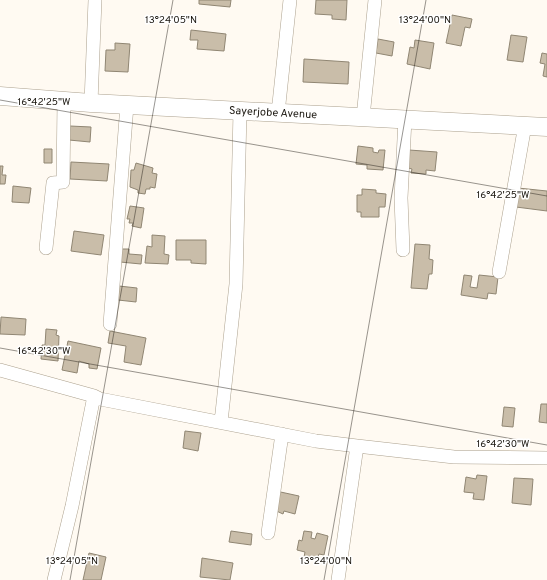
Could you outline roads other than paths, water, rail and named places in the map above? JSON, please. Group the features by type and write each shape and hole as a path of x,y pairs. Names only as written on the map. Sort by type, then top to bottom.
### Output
{"street":[{"path":"91,103 95,0"},
{"path":"278,113 290,0"},
{"path":"363,117 375,0"},
{"name":"Sayerjobe Avenue","path":"0,96 91,103 547,127"},
{"path":"46,248 53,183 63,182 64,101"},
{"path":"110,324 128,105"},
{"path":"221,422 236,284 240,111"},
{"path":"402,250 401,198 405,119"},
{"path":"499,272 525,125"},
{"path":"0,370 94,396 100,399 282,434 356,446 454,457 547,458"},
{"path":"54,580 72,506 94,396"},
{"path":"268,533 282,434"},
{"path":"338,580 356,446"}]}
